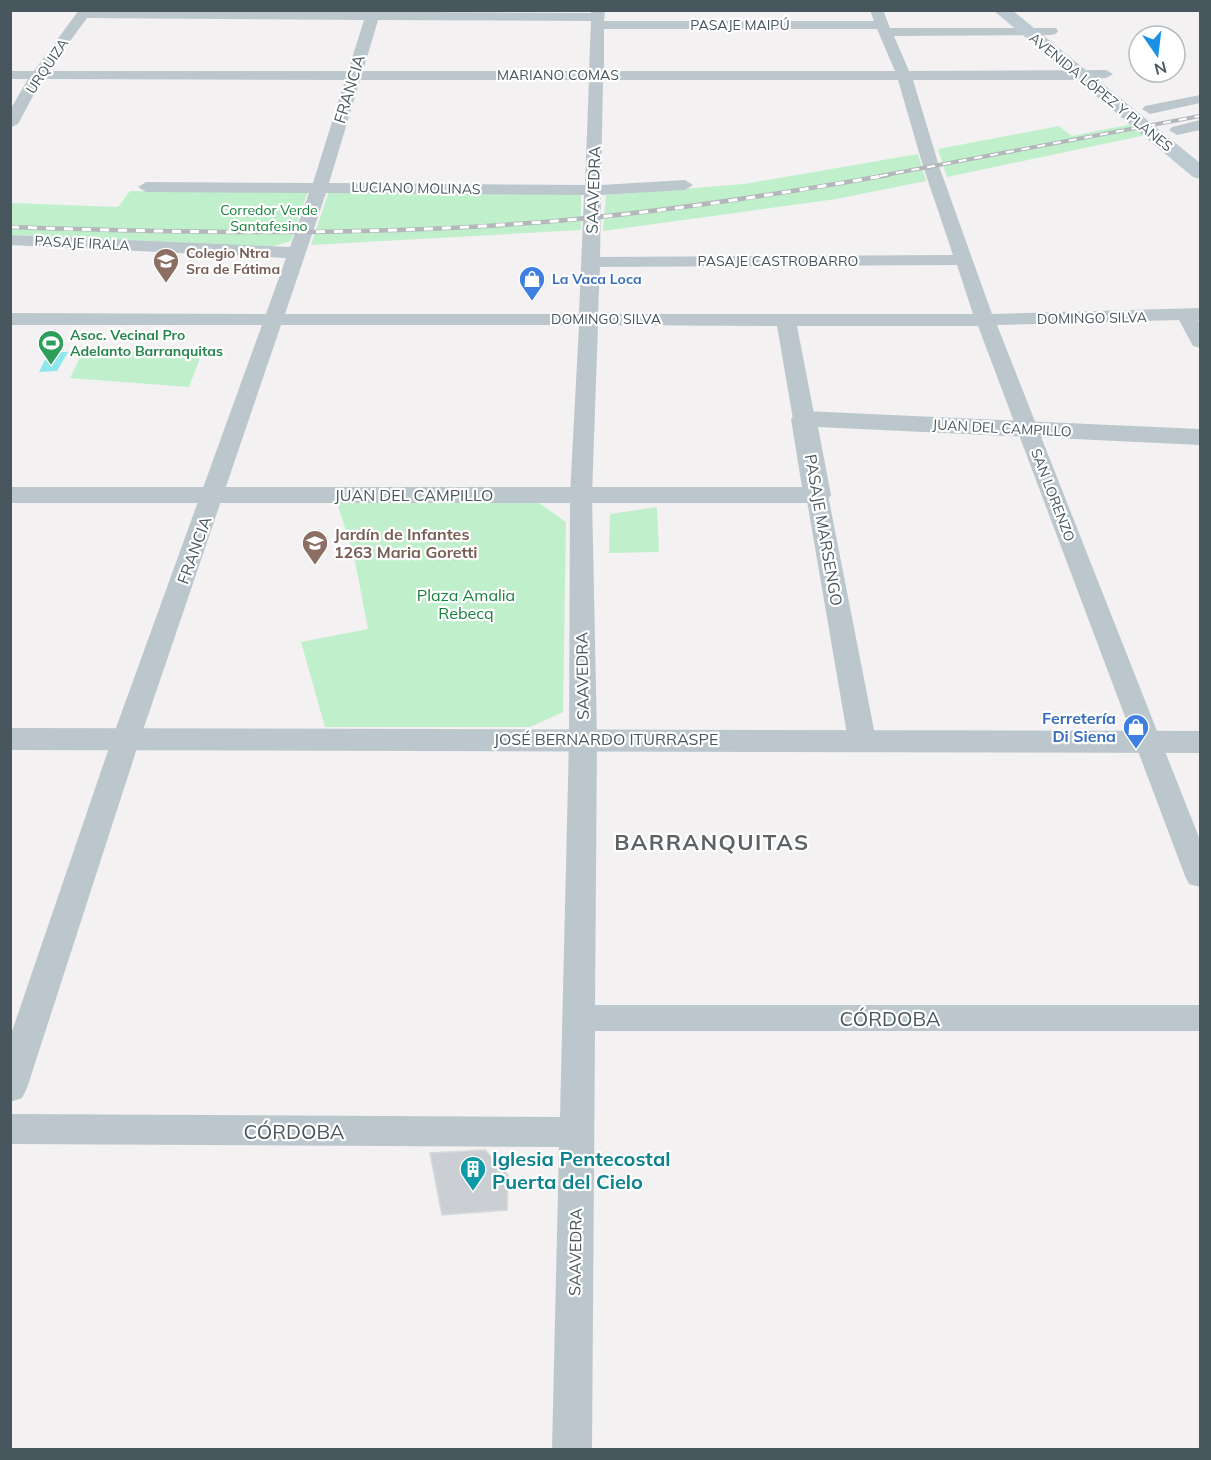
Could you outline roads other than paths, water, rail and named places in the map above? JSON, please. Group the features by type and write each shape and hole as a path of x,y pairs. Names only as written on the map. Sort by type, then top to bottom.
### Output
{"main road":[{"name":"AVENIDA LÓPEZ Y PLANES","path":"1001,10 1200,173"},
{"name":"AVENIDA LÓPEZ Y PLANES","path":"1024,10 1192,142"}],"street":[{"name":"PASAJE MAIPÚ","path":"85,13 373,13 881,22 1028,32 1051,31"},
{"name":"URQUIZA","path":"10,124 37,76 85,13"},
{"name":"FRANCIA","path":"10,1088 126,739 213,495 272,318 320,187 373,13"},
{"name":"SAAVEDRA","path":"572,1449 583,739 581,495 598,76 598,17"},
{"name":"SAN LORENZO","path":"881,22 904,76 931,166 985,320 1200,876"},
{"name":"MARIANO COMAS","path":"10,75 1081,76 1106,74"},
{"path":"1150,109 1200,99"},
{"path":"1177,129 1200,125"},
{"name":"LUCIANO MOLINAS","path":"146,187 592,190 685,185"},
{"name":"PASAJE IRALA","path":"10,240 297,253"},
{"name":"PASAJE CASTROBARRO","path":"591,262 965,260"},
{"path":"1193,315 1200,342"},
{"name":"DOMINGO SILVA","path":"10,319 985,320 1193,315"},
{"name":"PASAJE MARSENGO","path":"786,320 862,740"},
{"name":"JUAN DEL CAMPILLO","path":"804,419 1200,437"},
{"name":"JUAN DEL CAMPILLO","path":"10,495 817,495"},
{"name":"JOSÉ BERNARDO ITURRASPE","path":"10,739 1200,742"},
{"name":"CÓRDOBA","path":"579,1018 1200,1018"},
{"name":"CÓRDOBA","path":"10,1129 577,1132"}],"water":[{"name":"Asoc. Vecinal Pro Adelanto Barranquitas","path":"49,352 68,352 57,371 39,372"}],"railway":[{"path":"880,176 1200,116"},
{"path":"10,227 143,231 410,230 543,222 673,208 888,175"}],"place":[{"name":"Colegio Ntra Sra de Fátima","path":"166,284"},
{"name":"La Vaca Loca","path":"532,302"},
{"name":"Asoc. Vecinal Pro Adelanto Barranquitas","path":"51,366"},
{"name":"Jardín de Infantes 1263 Maria Goretti","path":"315,566"},
{"name":"Ferretería Di Siena","path":"1136,750"},
{"name":"Iglesia Pentecostal Puerta del Cielo","path":"473,1192"}],"district":[{"name":"BARRANQUITAS","path":"712,842"}],"park label":[{"name":"Corredor Verde Santafesino","path":"269,218"},
{"name":"Plaza Amalia Rebecq","path":"466,604"}]}
